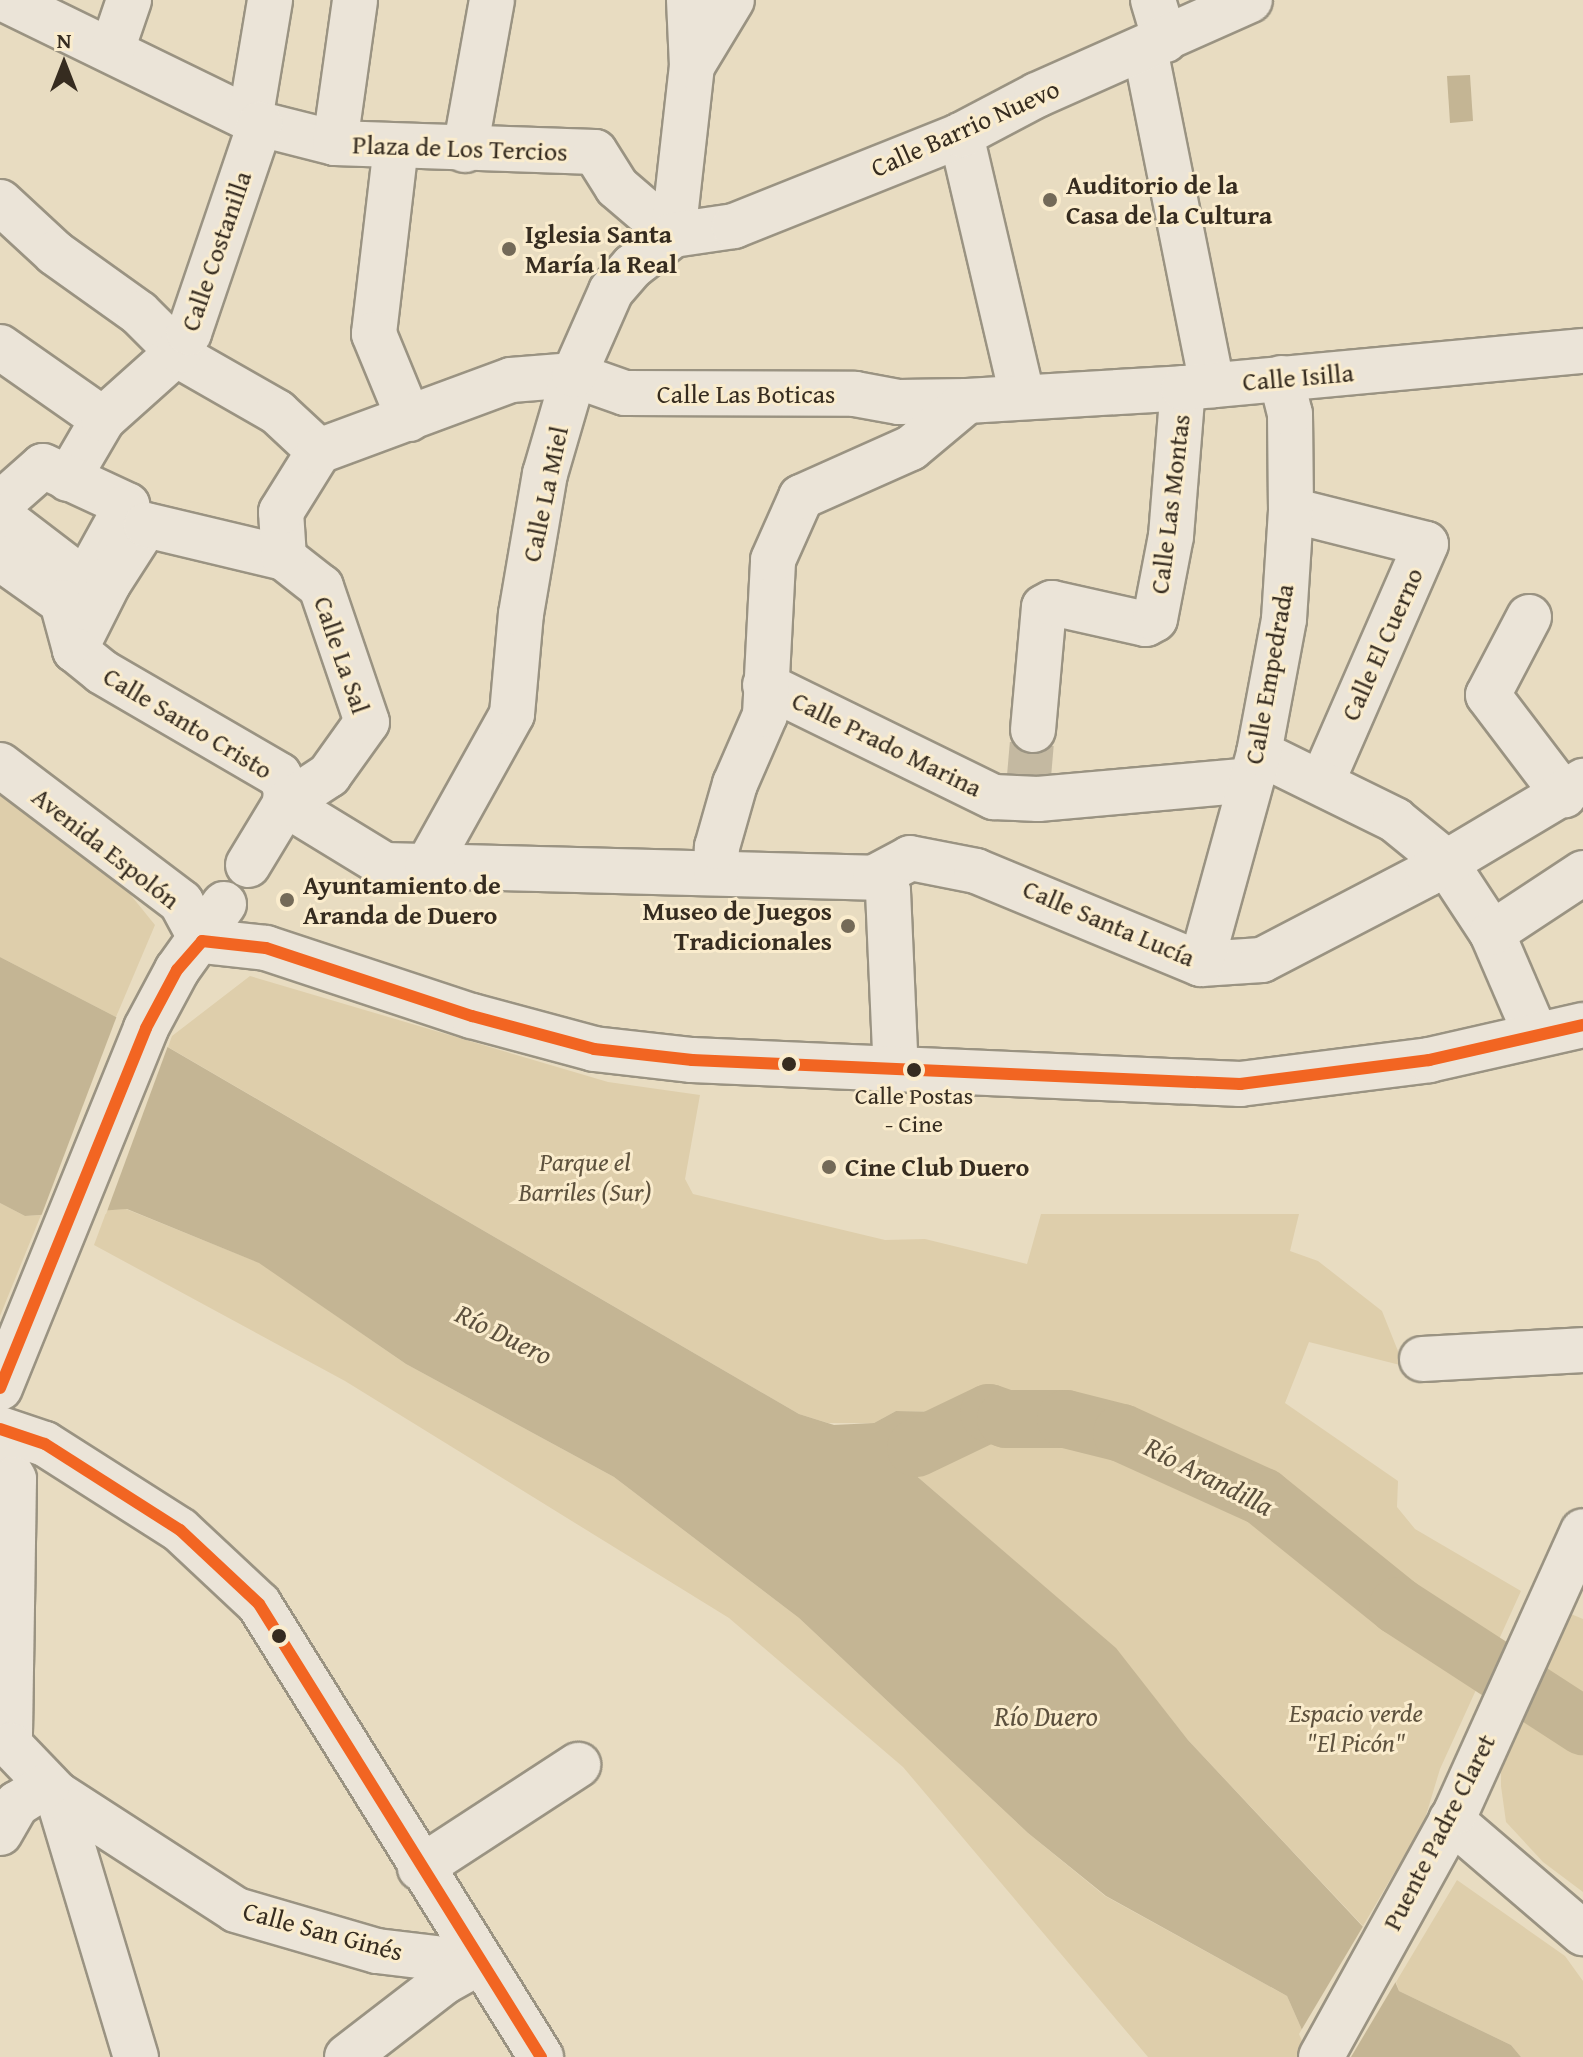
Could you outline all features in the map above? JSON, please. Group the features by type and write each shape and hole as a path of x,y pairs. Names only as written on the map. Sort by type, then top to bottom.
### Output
{"street":[{"path":"112,50 129,0"},
{"name":"Calle Costanilla","path":"68,479 103,419 179,351 255,122 270,0"},
{"path":"335,143 355,0"},
{"path":"465,150 492,0"},
{"path":"673,235 692,66 689,0"},
{"path":"692,66 732,0"},
{"name":"Calle Barrio Nuevo","path":"673,235 734,226 961,135 1154,30 1250,0"},
{"name":"Plaza de Los Tercios","path":"14,2 255,122 335,143 465,150 595,152 617,187 673,235"},
{"path":"1154,30 1198,387"},
{"path":"961,135 1017,396"},
{"path":"396,146 374,334 399,423"},
{"path":"0,202 55,253 139,313 186,360 277,412 319,451"},
{"name":"Calle La Miel","path":"427,867 512,714 521,614 545,474 574,375 611,291 673,235"},
{"path":"0,347 103,419"},
{"name":"Calle Isilla","path":"967,401 1198,387 1583,351"},
{"path":"75,650 108,584 146,525 234,549 284,558 281,512 319,451 511,380 574,375"},
{"name":"Calle Las Boticas","path":"574,375 625,393 967,401"},
{"name":"Calle Empedrada","path":"1201,964 1254,766 1284,619 1291,510 1290,414 1281,378"},
{"name":"Calle Las Montas","path":"1033,730 1044,607 1052,603 1146,624 1155,619 1198,387"},
{"path":"716,872 717,847 735,784 765,715 773,560 801,497 911,448 967,401"},
{"path":"0,504 43,466 127,505 85,581 0,516"},
{"name":"Calle El Cuerno","path":"1291,510 1426,544 1322,782"},
{"path":"0,558 62,602 75,650"},
{"name":"Calle La Sal","path":"248,865 285,804 329,775 367,722 321,587 284,558"},
{"path":"1529,617 1488,695 1573,788"},
{"name":"Calle Santo Cristo","path":"75,650 102,672 279,775 286,788 285,804"},
{"name":"Calle Prado Marina","path":"765,685 994,797 1254,766"},
{"name":"Avenida Espolón","path":"0,765 181,902 199,944"},
{"path":"1254,766 1322,782 1395,820 1492,933 1536,1035"},
{"name":"Calle Santa Lucía","path":"875,877 910,858 976,871 1201,964 1262,960 1573,788"},
{"path":"285,804 385,865 716,872 875,877 885,880 896,1071"},
{"path":"1492,933 1583,873"},
{"path":"0,1388 23,1342 146,1028 177,970 199,944 224,904"},
{"path":"199,944 266,948 472,1016 594,1049 896,1071 1240,1084 1429,1060 1583,1025"},
{"path":"1422,1359 1583,1350"},
{"path":"0,1429 45,1444 180,1530 259,1604 478,1963 541,2057"},
{"path":"0,1454 14,1479 10,1745 52,1790 136,2057"},
{"name":"Puente Padre Claret","path":"1321,2057 1451,1820 1583,1531"},
{"path":"420,1868 578,1765"},
{"path":"0,1833 17,1804 52,1790"},
{"name":"Calle San Ginés","path":"52,1790 236,1910 377,1951 478,1963"},
{"path":"1451,1820 1583,1933"},
{"path":"347,2057 444,1982 478,1963"}],"green space":[{"path":"0,788 121,883 155,925 116,1017 0,957"},
{"path":"250,976 608,1082 700,1095 685,1179 693,1194 885,1240 925,1239 1027,1264 1041,1214 1299,1214 1290,1251 1318,1261 1382,1311 1404,1366 1309,1342 1285,1403 1398,1481 1397,1507 1415,1529 1521,1591 1440,1769 1424,1822 1363,1926 1188,1740 1115,1648 897,1459 982,1427 988,1413 896,1411 874,1423 828,1423 799,1414 168,1047 172,1036"},
{"path":"0,1203 25,1216 41,1215 0,1316"},
{"path":"126,1209 260,1263 406,1364 614,1477 799,1618 1028,1833 1105,1896 1287,1996 1314,2057 1148,2057 903,1767 729,1618 345,1381 94,1245 107,1210"},
{"path":"1571,1614 1583,1619 1583,1892 1543,1862 1506,1822 1501,1786 1501,1770"},
{"path":"1457,1880 1565,1956 1583,1981 1583,2057 1521,2057 1511,2045 1399,1991 1396,1982"}],"water":[{"path":"1470,75 1473,121 1450,123 1447,76"},
{"name":"Río Duero","path":"0,957 116,1017 799,1414 834,1425 874,1423 896,1411 989,1413 982,1427 898,1460 1116,1648 1188,1740 1380,1945 1399,1991 1511,2045 1521,2057 1314,2057 1287,1996 1106,1896 1028,1833 799,1618 614,1477 406,1364 259,1263 127,1209 25,1216 0,1203"}],"pier":[{"path":"118,1013 169,1043 106,1214 40,1219"},
{"path":"1365,1923 1384,1943 1398,1978 1351,2057 1309,2057 1299,2034"}],"waterway":[{"name":"Río Arandilla","path":"916,1448 989,1413 1006,1419 1066,1419 1122,1433 1263,1497 1398,1606 1583,1726"}],"tunnel":[{"path":"1028,788 1033,730"}],"transit line":[{"path":"0,1388 146,1028 177,970 202,941 266,948 472,1016 594,1049 692,1060 1240,1084 1429,1060 1583,1025"},
{"path":"0,1429 45,1444 180,1530 259,1604 541,2057"}],"place":[{"name":"Auditorio de la Casa de la Cultura","path":"1050,200"},
{"name":"Iglesia Santa María la Real","path":"509,249"},
{"name":"Ayuntamiento de Aranda de Duero","path":"287,900"},
{"name":"Museo de Juegos Tradicionales","path":"848,926"},
{"name":"Calle Postas - Cine","path":"914,1070"},
{"name":"Cine Club Duero","path":"829,1167"}],"park label":[{"name":"Parque el Barriles (Sur)","path":"585,1177"},
{"name":"Espacio verde \"El Picón\"","path":"1356,1728"}]}
